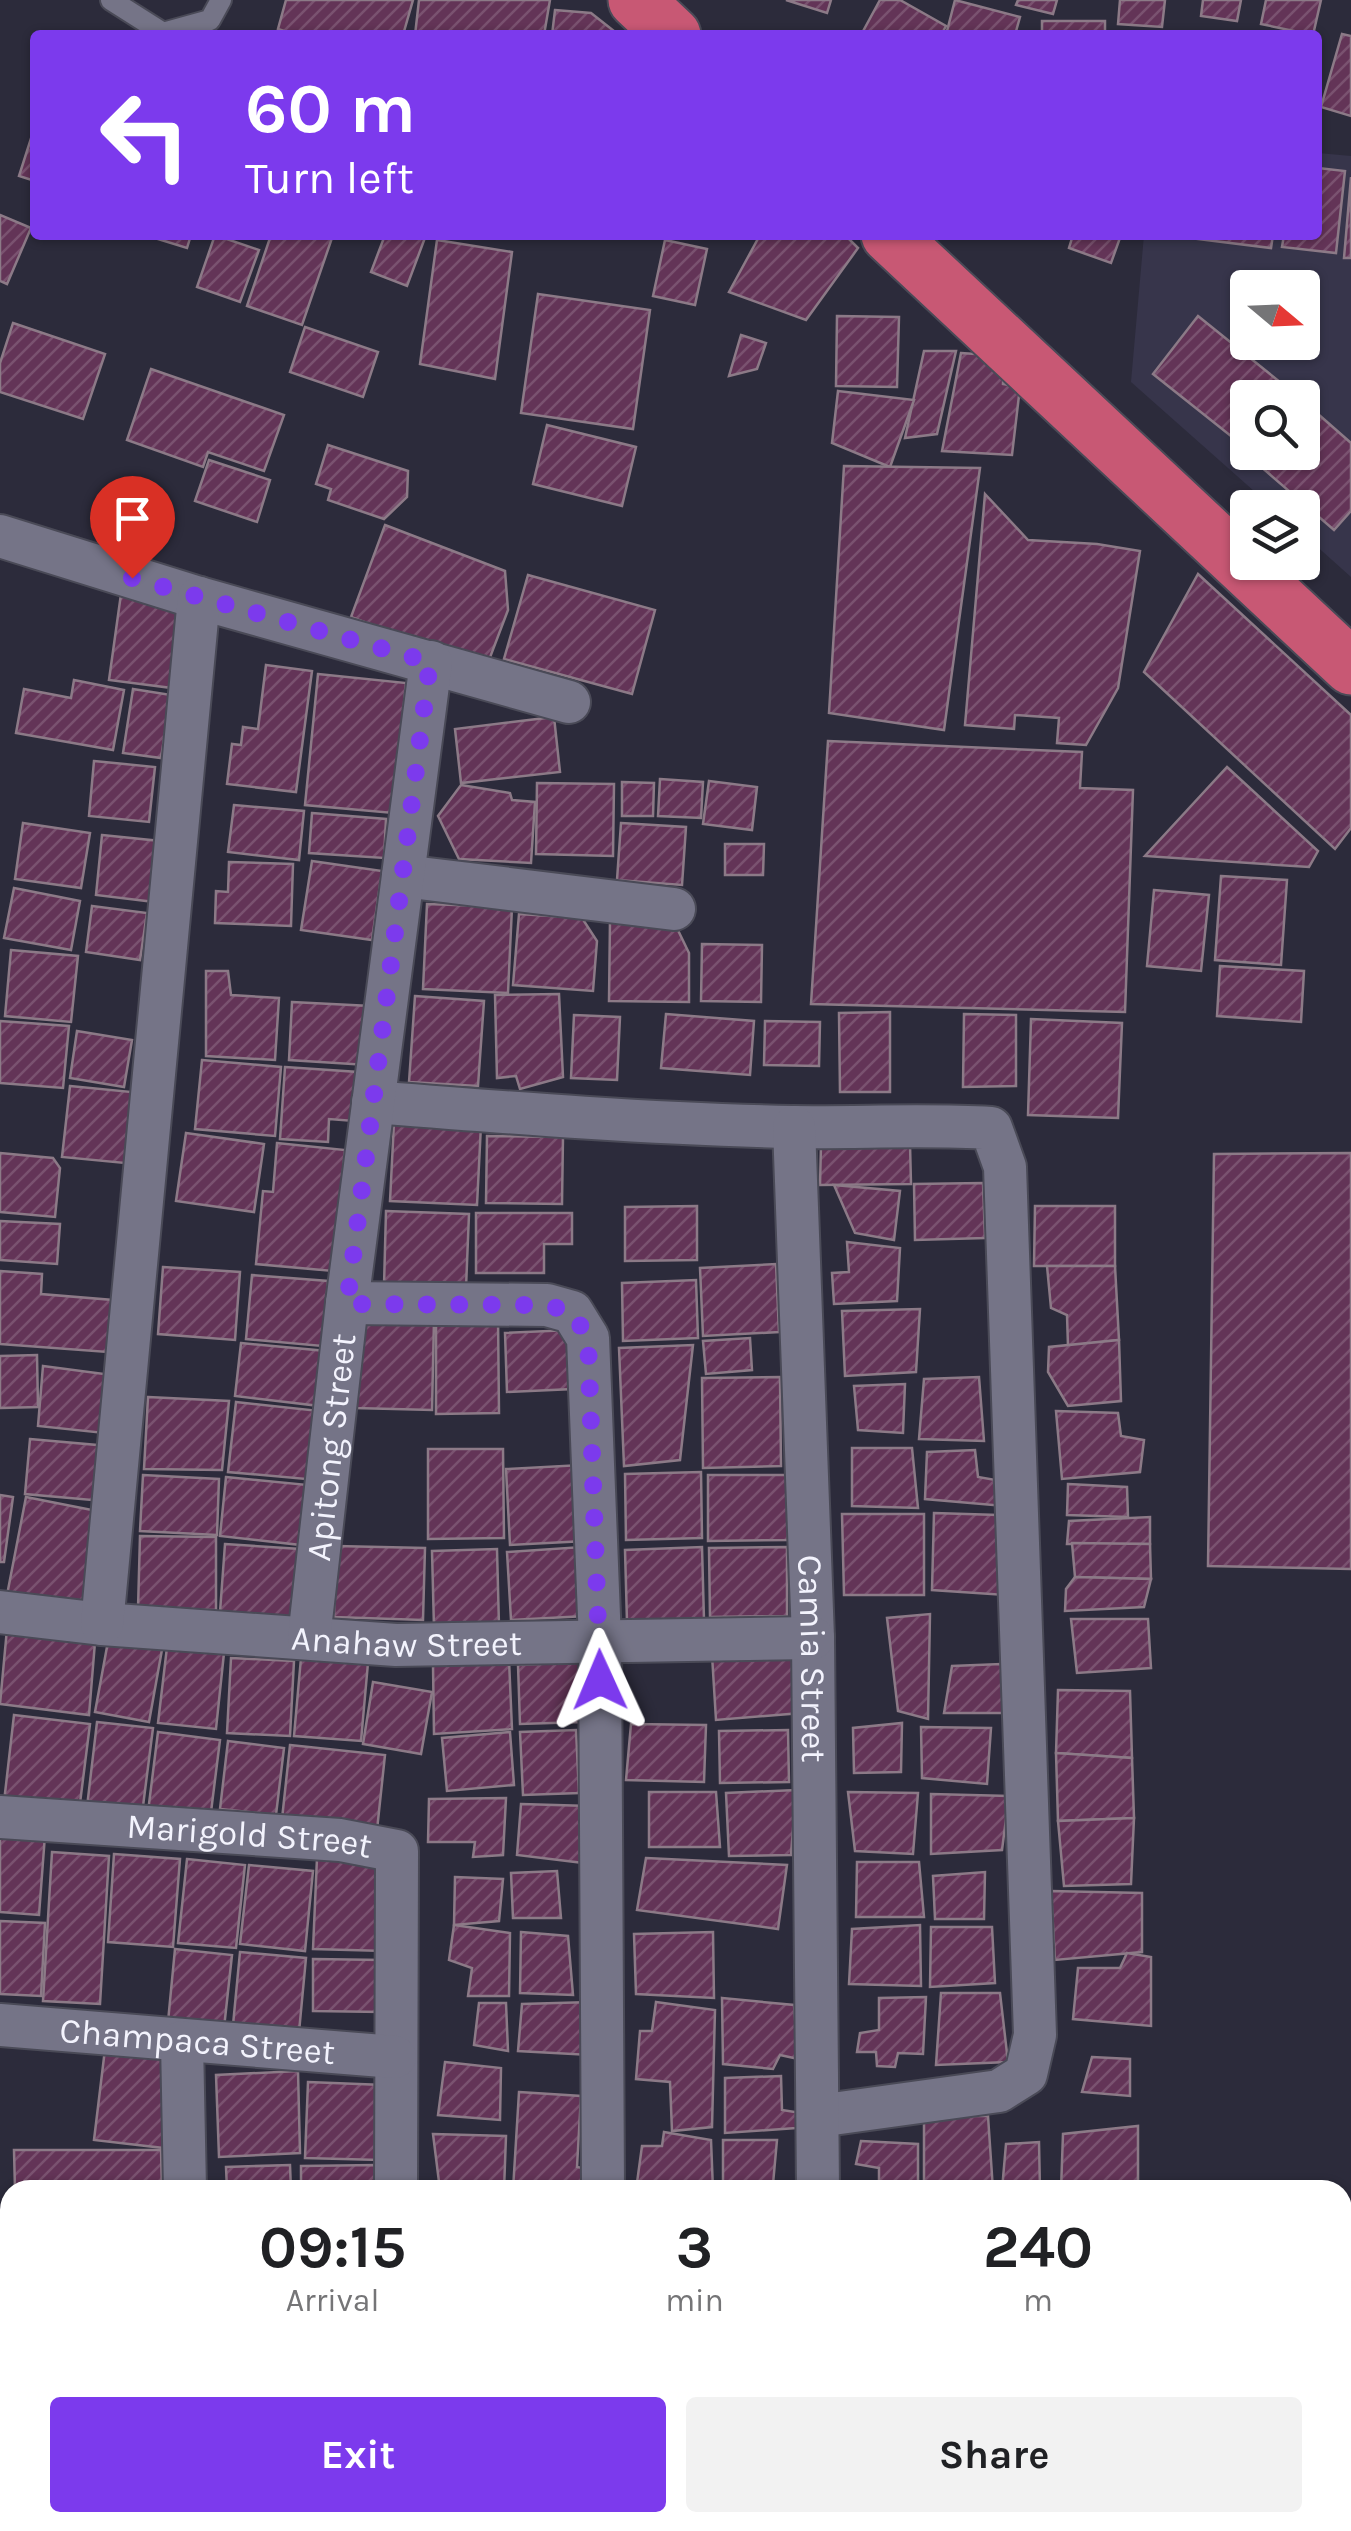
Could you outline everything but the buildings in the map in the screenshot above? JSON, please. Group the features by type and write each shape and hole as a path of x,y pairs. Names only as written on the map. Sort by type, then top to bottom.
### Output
{"highway":[{"path":"636,0 669,30"},
{"path":"894,240 1351,668"}],"street":[{"path":"0,536 199,598 568,702"},
{"path":"102,1624 199,598"},
{"name":"Apitong Street","path":"309,1638 347,1304 430,662"},
{"path":"404,876 674,909"},
{"path":"373,1102 620,1120 794,1127 991,1128 1005,1167 1035,2035 1026,2074 998,2090 818,2116"},
{"name":"Camia Street","path":"794,1127 813,1638 818,2180"},
{"path":"347,1304 546,1305 572,1312 588,1338 600,1641 603,2180"},
{"name":"Anahaw Street","path":"0,1612 102,1624 396,1644 813,1638"},
{"name":"Marigold Street","path":"0,1817 340,1840 397,1851 396,2180"},
{"name":"Champaca Street","path":"0,2025 395,2057"},
{"path":"182,2042 185,2180"}],"lane":[{"path":"111,0 157,30"},
{"path":"173,30 210,20 220,0"}],"shaded area":[{"path":"1322,153 1351,156 1351,577 1320,549 1320,490 1253,490 1230,470 1320,470 1320,380 1230,380 1230,470 1131,382 1144,240 1322,240"}],"route":[{"path":"132,578 430,662 347,1304 546,1305 572,1312 588,1338 600,1680"}]}
